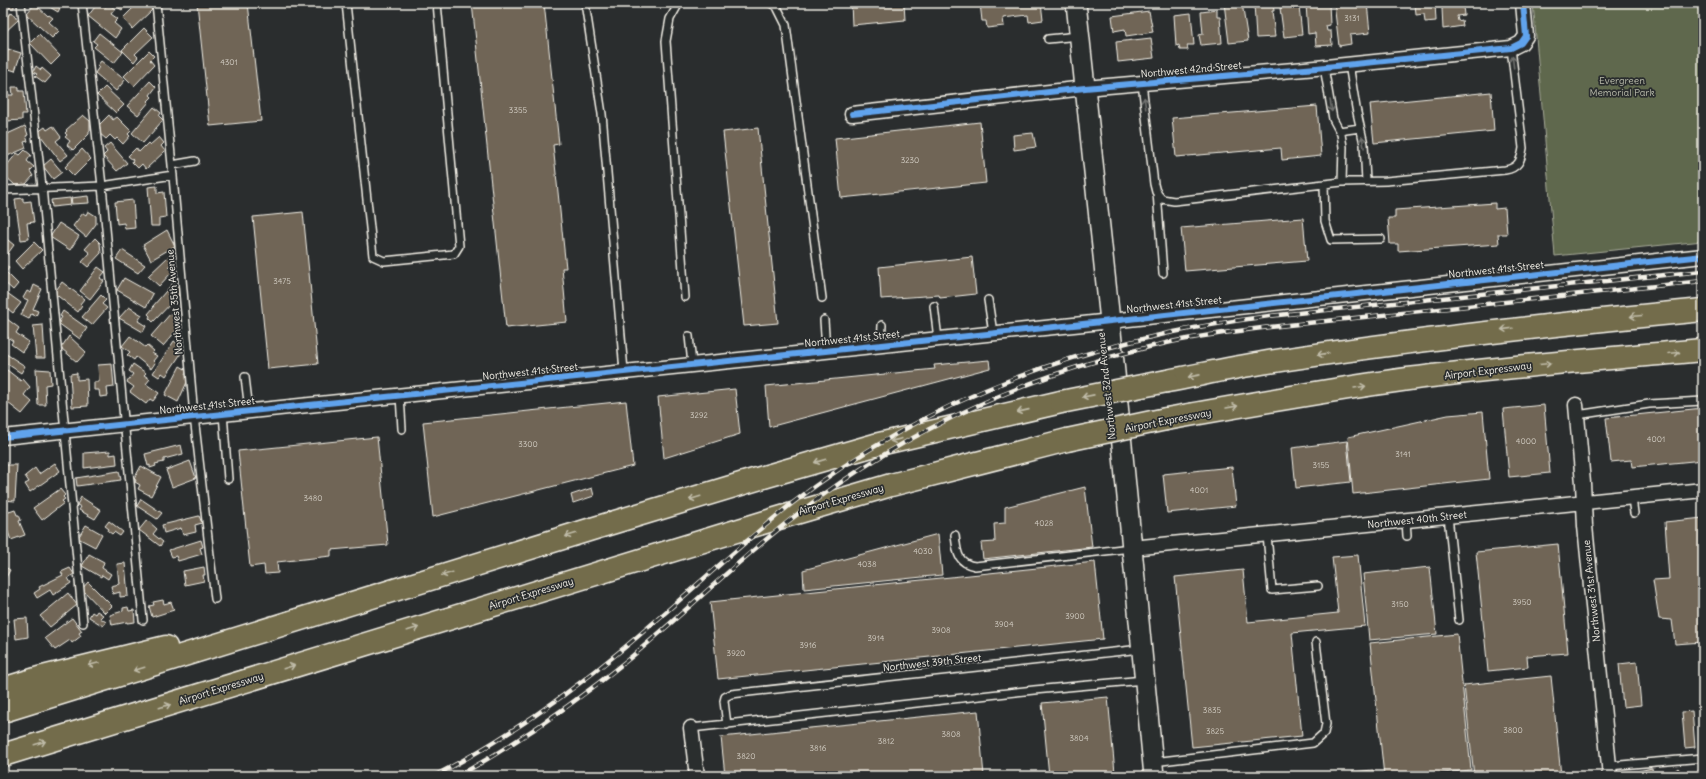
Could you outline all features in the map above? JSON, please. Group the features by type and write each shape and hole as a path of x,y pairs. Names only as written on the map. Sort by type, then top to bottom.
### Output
{"highway":[{"path":"3,711 595,528 797,468 875,446 1061,402 1261,363 1411,341 1526,327 1703,310"},
{"name":"Airport Expressway","path":"3,755 846,498 1067,440 1166,419 1408,379 1530,365 1703,350"},
{"path":"3,689 136,654 337,608"}],"main road":[{"name":"Northwest 32nd Avenue","path":"1076,3 1110,321 1153,769"}],"street":[{"path":"1511,48 1521,43 1526,36 1523,3"},
{"name":"Northwest 42nd Street","path":"852,114 1085,88 1324,67 1511,48"},
{"name":"Northwest 41st Street","path":"3,437 249,410 1110,321 1703,256"},
{"name":"Northwest 31st Avenue","path":"1577,410 1584,503 1610,771"},
{"name":"Northwest 40th Street","path":"1132,548 1267,536 1406,520 1703,490"},
{"path":"691,728 697,776"}],"lane":[{"path":"22,3 42,187 84,623"},
{"path":"82,3 102,186 143,620"},
{"name":"Northwest 35th Avenue","path":"156,3 194,416 215,599"},
{"path":"346,3 373,256 384,261 454,254 459,246 437,3"},
{"path":"585,3 602,114 624,371"},
{"path":"679,3 670,19 666,41 685,297"},
{"path":"771,3 777,7 786,25 822,298"},
{"path":"1048,40 1079,36"},
{"path":"1156,192 1162,199 1174,201 1342,182 1386,181 1512,169 1519,163 1522,148 1511,48"},
{"path":"1349,64 1364,144 1366,181"},
{"path":"1324,67 1333,119 1339,131 1343,147 1342,182"},
{"path":"1142,83 1156,192 1163,273"},
{"path":"1339,131 1360,128"},
{"path":"172,165 195,161"},
{"path":"3,190 42,187 102,186 173,175"},
{"path":"1324,184 1325,221 1331,240 1381,239"},
{"path":"988,300 993,333"},
{"path":"934,306 938,339"},
{"path":"824,320 826,350"},
{"path":"880,345 882,325"},
{"path":"689,336 692,364"},
{"path":"245,377 249,410"},
{"path":"400,395 402,429"},
{"path":"1577,410 1703,401"},
{"path":"223,413 228,479"},
{"path":"1632,498 1634,513"},
{"path":"1448,516 1459,620"},
{"path":"1406,520 1407,536"},
{"path":"955,535 957,553 968,565 975,566 1132,548"},
{"path":"1267,536 1272,590 1318,586"},
{"path":"1153,769 1313,743 1324,733 1326,724 1316,642"},
{"name":"Northwest 39th Street","path":"727,725 724,701 725,697 731,694 1141,649"},
{"path":"691,728 1026,691 1144,680"},
{"path":"1610,771 1703,758"}],"green space":[{"name":"Evergreen Memorial Park","path":"1533,3 1703,3 1703,241 1555,256"}],"building":[{"path":"3,3 14,3 14,8 6,8 6,12 3,12"},
{"path":"43,3 58,3 61,6 58,12"},
{"path":"98,3 106,7 108,4 115,9 111,14 118,19 114,23 121,29 115,38 88,16"},
{"path":"111,3 128,3 122,10"},
{"path":"138,3 146,3 152,10 132,29 123,18"},
{"path":"197,3 248,3 261,121 210,126"},
{"path":"472,3 544,3 559,144 553,145 566,268 562,268 567,322 506,328"},
{"path":"851,3 904,3 905,20 852,25"},
{"path":"980,3 1041,3 1043,20 1029,22 1028,15 1003,18 1004,26 987,28 986,21 982,21"},
{"path":"1117,3 1145,3 1145,4 1117,7"},
{"path":"1224,3 1242,3 1248,41 1229,43"},
{"path":"1254,3 1273,3 1274,11 1272,11 1275,37 1256,38"},
{"path":"1329,3 1330,25 1326,26 1327,31 1331,31 1332,45 1316,46 1315,33 1308,34 1306,4"},
{"path":"1334,3 1367,3 1370,33 1350,35 1351,44 1339,46"},
{"path":"1415,3 1435,3 1436,21 1425,22 1424,14 1416,15"},
{"path":"35,4 48,16 49,15 53,18 49,22 59,31 52,38 26,14"},
{"path":"1443,5 1449,5 1449,7 1463,6 1464,15 1457,16 1458,21 1462,20 1463,26 1443,29"},
{"path":"1299,6 1302,35 1284,37 1280,8"},
{"path":"1217,10 1217,17 1220,17 1222,43 1201,45 1199,35 1203,34 1201,12"},
{"path":"1149,11 1153,32 1126,36 1125,29 1114,31 1112,16"},
{"path":"12,12 18,20 3,34 3,20"},
{"path":"1191,13 1194,45 1187,45 1188,50 1180,50 1179,45 1176,46 1174,15"},
{"path":"144,28 153,37 135,54 138,57 134,62 122,50"},
{"path":"99,33 123,52 114,63 94,47 97,44 93,41"},
{"path":"39,34 60,56 51,65 30,43"},
{"path":"1151,38 1154,58 1118,62 1116,42"},
{"path":"8,49 21,53 15,71 9,69 5,81 3,81 3,64"},
{"path":"149,51 154,56 150,60 154,65 134,86 124,76"},
{"path":"101,61 125,80 116,91 95,73 99,67 97,66"},
{"path":"36,66 41,70 42,68 51,76 45,83 35,76 37,74 33,72"},
{"path":"150,81 156,87 150,95 152,97 148,101 149,102 138,115 127,106"},
{"path":"12,87 19,87 19,91 24,91 26,114 22,114 22,120 7,121 5,95 13,95"},
{"path":"105,87 124,105 116,113 97,95"},
{"path":"1491,92 1494,131 1374,143 1370,104"},
{"path":"1317,106 1321,156 1282,160 1281,148 1176,157 1172,118"},
{"path":"154,107 161,113 159,116 163,120 143,143 132,133"},
{"path":"83,115 90,121 90,131 89,134 73,150 67,145 70,141 65,137 67,135 65,133 67,131 66,130"},
{"path":"109,115 113,120 117,117 131,131 128,134 130,136 123,144 117,138 115,140 110,135 106,139 99,133 99,125"},
{"path":"980,122 986,183 841,198 835,138"},
{"path":"25,126 28,135 26,136 28,141 24,142 26,148 5,157 3,153 3,136"},
{"path":"53,126 61,137 56,141 68,155 60,161 38,132 45,127 47,130"},
{"path":"758,128 778,323 744,326 723,132"},
{"path":"1033,133 1036,147 1014,150 1013,135"},
{"path":"159,137 164,143 161,146 165,151 146,169 142,164 138,168 132,162 133,160 128,156 136,148 139,152 148,143 150,145"},
{"path":"110,143 127,163 117,171 103,156 107,152 104,148"},
{"path":"82,149 91,159 74,176 65,167"},
{"path":"25,150 31,155 27,161 34,167 30,171 33,176 26,184 15,185 5,176 7,173 3,170 17,153 20,155"},
{"path":"51,159 62,172 53,179 43,166"},
{"path":"157,186 157,193 164,192 166,217 159,218 159,226 151,226 148,187"},
{"path":"88,196 89,203 72,204 71,198"},
{"path":"23,198 23,202 31,201 34,222 27,223 29,239 21,240 15,199"},
{"path":"70,198 71,205 52,207 51,200"},
{"path":"133,200 135,228 125,229 124,223 117,224 115,202"},
{"path":"1495,203 1495,209 1505,208 1507,234 1498,234 1499,244 1398,251 1398,244 1390,244 1388,218 1395,218 1395,210"},
{"path":"88,211 96,216 96,224 86,237 73,226 83,213 86,215"},
{"path":"303,212 318,364 268,369 253,217"},
{"path":"1303,218 1307,261 1185,271 1181,228"},
{"path":"3,222 8,226 3,232"},
{"path":"59,223 79,236 70,250 50,237"},
{"path":"167,230 175,246 151,260 143,245"},
{"path":"3,236 14,245 6,256 3,254"},
{"path":"95,238 100,243 101,253 88,267 82,262 90,253 85,249"},
{"path":"34,242 42,250 22,269 15,261"},
{"path":"122,250 145,265 138,273 116,259"},
{"path":"169,256 175,262 168,268 172,272 159,286 148,276"},
{"path":"972,257 976,294 940,298 939,295 881,299 879,267"},
{"path":"3,262 9,268 6,272 18,284 13,290 3,281"},
{"path":"98,267 105,272 100,278 104,281 90,299 80,291"},
{"path":"124,278 153,294 146,307 117,290"},
{"path":"62,282 84,299 80,304 82,306 78,312 54,293"},
{"path":"173,283 179,288 179,295 153,322 149,318 150,316 148,314"},
{"path":"34,285 42,289 33,309 38,311 36,316 31,314 29,319 21,315 28,300 23,298 27,291 31,293"},
{"path":"3,290 21,303 13,313 3,305"},
{"path":"101,295 106,300 102,304 107,308 92,325 82,317"},
{"path":"129,307 142,315 138,321 146,326 143,332 119,318"},
{"path":"63,311 87,328 80,339 58,323 62,317 60,316"},
{"path":"171,313 183,323 163,346 151,336"},
{"path":"3,316 19,328 16,333 29,342 22,352 11,344 13,341 3,334"},
{"path":"43,325 45,358 36,358 33,326"},
{"path":"69,336 86,352 77,362 61,348"},
{"path":"130,336 145,347 147,345 154,351 152,353 157,356 153,361 155,363 151,369 136,357 134,360 127,355 130,352 122,346"},
{"path":"174,341 182,346 180,355 166,376 162,373 159,377 153,373"},
{"path":"3,352 25,366 21,373 3,361"},
{"path":"989,360 990,368 769,427 766,386 935,369 934,365"},
{"path":"112,364 114,387 107,388 108,396 100,397 99,390 94,390 94,382 99,382 98,365"},
{"path":"133,364 146,373 144,375 150,379 146,384 159,393 153,401 150,399 146,404 130,392 134,387 127,382 133,374 129,371"},
{"path":"180,366 187,370 185,374 187,375 187,382 178,402 165,395"},
{"path":"36,369 50,370 51,384 45,385 46,405 38,405"},
{"path":"7,370 21,381 23,379 30,387 24,395 32,402 22,414 3,399 3,375"},
{"path":"77,373 77,380 87,379 88,406 72,407 70,374"},
{"path":"735,389 740,434 664,458 658,397"},
{"path":"626,401 633,466 433,517 423,422"},
{"path":"1544,405 1550,473 1509,477 1503,409"},
{"path":"1703,408 1703,460 1632,467 1631,460 1611,462 1606,418"},
{"path":"1483,412 1489,479 1353,494 1348,437 1448,415"},
{"path":"377,437 388,545 331,550 331,556 277,562 278,573 265,574 264,565 250,567 238,451"},
{"path":"1347,441 1351,482 1296,488 1292,448"},
{"path":"181,445 183,454 164,459 164,462 155,464 156,466 150,468 150,465 148,466 145,454"},
{"path":"110,451 110,455 116,454 117,464 84,468 84,453"},
{"path":"190,461 196,478 172,487 166,470"},
{"path":"55,463 60,471 30,492 25,484 29,482 25,476 35,468 39,474"},
{"path":"3,465 17,465 15,501 3,500"},
{"path":"141,466 161,477 151,496 138,489 140,485 135,482 136,480 134,479"},
{"path":"1232,467 1236,506 1167,513 1163,474"},
{"path":"119,471 121,480 77,486 76,478"},
{"path":"1085,487 1092,547 983,559 981,543 995,542 994,524 1005,523 1005,507"},
{"path":"592,488 594,496 573,503 571,495"},
{"path":"60,489 65,495 63,497 65,499 62,501 64,503 42,520 33,508"},
{"path":"81,497 101,510 95,519 79,510 81,507 77,505"},
{"path":"141,499 162,513 157,519 137,506"},
{"path":"8,510 9,512 15,510 17,515 19,515 21,520 19,521 25,535 11,540 3,519 3,512"},
{"path":"199,516 202,523 195,525 196,532 183,535 181,528 164,533 162,525"},
{"path":"1703,518 1703,642 1675,644 1672,620 1659,619 1653,580 1669,579 1665,522"},
{"path":"147,520 157,529 153,534 163,542 160,546 139,530"},
{"path":"109,521 123,532 120,536 114,532 112,534 108,531 109,529 105,526"},
{"path":"86,525 102,534 95,547 78,538"},
{"path":"938,534 942,575 804,589 803,570"},
{"path":"201,540 203,547 200,548 202,554 178,561 176,556 172,557 169,550"},
{"path":"1558,544 1568,653 1527,656 1528,667 1488,671 1476,552"},
{"path":"89,554 104,562 102,568 111,574 108,579 102,575 101,577 82,566"},
{"path":"1358,555 1365,626 1292,633 1302,736 1192,747 1175,577 1243,570 1248,622 1338,613 1332,557"},
{"path":"1095,562 1103,639 718,679 710,602"},
{"path":"125,563 128,596 120,597 120,592 113,594 111,586 119,584 117,564"},
{"path":"3,566 10,570 4,581 3,580"},
{"path":"204,567 204,581 185,585 183,571"},
{"path":"1430,567 1437,634 1369,640 1363,574"},
{"path":"70,568 74,574 68,578 71,583 53,595 50,590 37,598 34,593 40,589 39,587 63,575 61,572"},
{"path":"88,582 112,606 105,613 82,589"},
{"path":"68,593 77,605 50,627 40,616"},
{"path":"163,600 164,604 171,602 174,610 152,617 149,606 154,605 153,602"},
{"path":"128,607 129,611 134,610 135,622 112,625 110,615 123,611 123,608"},
{"path":"97,611 103,615 100,618 106,622 103,626 89,617 92,612 95,614"},
{"path":"27,618 28,637 16,639 14,619"},
{"path":"72,618 82,631 79,633 81,636 72,643 70,640 55,650 45,638"},
{"path":"1457,634 1471,770 1415,776 1384,776 1370,643"},
{"path":"1637,662 1641,705 1623,707 1619,664"},
{"path":"1551,676 1561,776 1474,776 1464,685"},
{"path":"1108,697 1115,773 1088,776 1049,776 1042,703"},
{"path":"978,711 984,776 725,776 721,737"},
{"path":"1692,711 1695,747 1685,748 1682,712"},
{"path":"1652,768 1653,776 1640,776 1639,771"},
{"path":"1678,768 1684,776 1674,776 1672,773"},
{"path":"1373,770 1374,776 1352,776 1352,772"}],"railway":[{"path":"434,776 508,733 579,684 624,648 790,505 844,466 900,432 957,402 1016,378 1077,357 1139,340 1203,326 1269,316 1703,271"},
{"path":"458,776 525,736 588,691 630,658 777,530 841,482 884,454 929,429 975,406 1023,386 1071,369 1121,354 1208,335 1270,327 1703,281"}],"cycle path":[{"path":"852,114 1085,88 1316,68 1511,48 1521,43 1526,36 1523,3"},
{"path":"3,437 1083,324 1703,256"}]}
